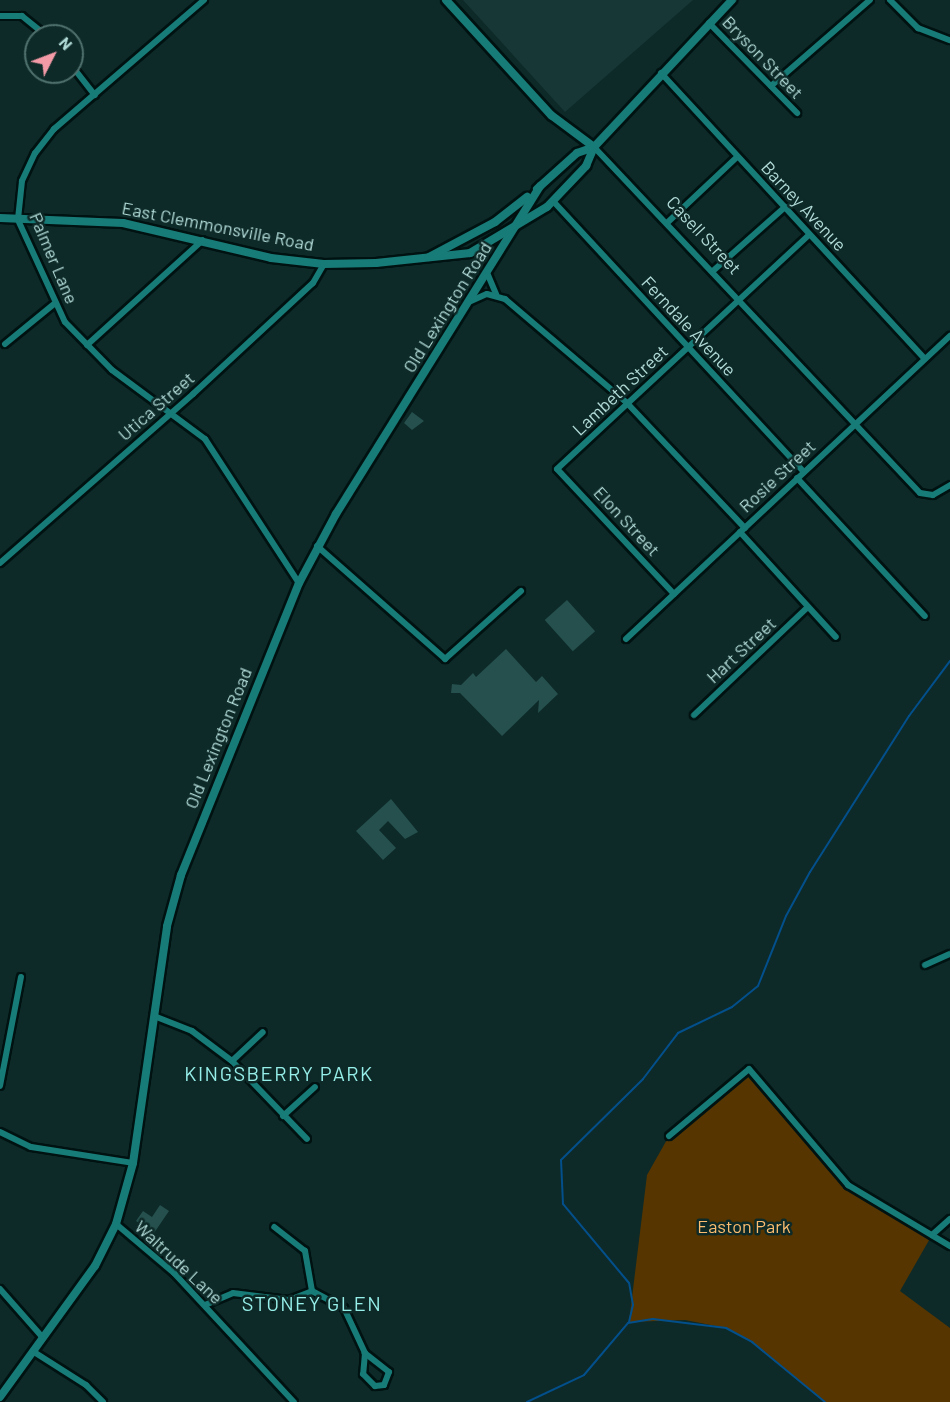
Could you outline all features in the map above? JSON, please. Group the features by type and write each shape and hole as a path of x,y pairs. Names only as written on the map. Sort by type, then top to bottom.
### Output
{"street":[{"name":"Palmer Lane","path":"204,0 54,129 35,153 22,181 18,220 54,304 87,345 213,449 298,583"},
{"name":"Casell Street","path":"446,0 551,114 594,147 668,222 920,493 933,495 950,485"},
{"name":"Old Lexington Road","path":"0,1397 95,1266 116,1224 133,1163 153,1016 181,875 298,583 317,546 488,275 512,231 553,201 586,166 594,147 661,73 732,0"},
{"path":"771,86 870,0"},
{"path":"890,0 918,28 950,40"},
{"path":"0,16 22,16 32,24"},
{"name":"Bryson Street","path":"709,23 797,113"},
{"name":"Barney Avenue","path":"661,73 926,359"},
{"path":"84,81 95,95"},
{"name":"Old Lexington Road","path":"540,186 577,153 594,147"},
{"path":"668,222 738,157"},
{"path":"512,231 540,186"},
{"name":"East Clemmonsville Road","path":"428,258 495,222 540,186"},
{"name":"Ferndale Avenue","path":"553,201 804,472"},
{"path":"714,270 785,207"},
{"name":"East Clemmonsville Road","path":"0,218 123,223 203,240 271,258 324,264 428,258 470,253 512,231"},
{"name":"Lambeth Street","path":"557,469 809,235"},
{"path":"87,345 203,240"},
{"name":"Utica Street","path":"0,563 171,414 313,283 324,264"},
{"path":"488,275 496,294 627,403 836,637"},
{"path":"471,301 496,294"},
{"path":"5,344 54,304"},
{"name":"Rosie Street","path":"626,639 950,336"},
{"name":"Elon Street","path":"557,469 674,594"},
{"path":"797,478 925,616"},
{"path":"317,546 445,659 520,591"},
{"name":"Hart Street","path":"694,715 808,607"},
{"path":"925,965 950,954"},
{"path":"0,1086 21,977"},
{"path":"153,1016 192,1031 232,1061 307,1139"},
{"path":"232,1061 262,1032"},
{"path":"669,1136 749,1069 848,1185 950,1246"},
{"path":"284,1116 315,1087"},
{"path":"0,1132 31,1147 133,1163"},
{"path":"932,1235 950,1219"},
{"name":"Waltrude Lane","path":"116,1224 146,1246 205,1305 294,1402"},
{"path":"274,1227 305,1251 312,1291"},
{"path":"0,1289 43,1338"},
{"path":"205,1305 233,1293 289,1300 312,1291 344,1308 365,1353 390,1372 384,1385 375,1386 363,1374 365,1353"},
{"path":"34,1352 86,1385 103,1402"}],"shaded area":[{"path":"463,0 693,0 565,112"}],"green space":[{"name":"Easton Park","path":"749,1069 848,1185 932,1235 900,1291 950,1328 950,1402 825,1402 752,1342 726,1328 685,1320 629,1322 647,1175 669,1136"}],"building":[{"path":"412,412 424,421 412,430 404,423"},
{"path":"567,600 595,631 573,651 545,620"},
{"path":"506,649 536,682 542,676 558,694 538,713 539,700 502,736 460,693 451,693 452,684 461,685 473,673 476,677"},
{"path":"391,799 418,832 405,839 388,821 379,830 396,848 383,860 356,831"},
{"path":"160,1205 169,1211 154,1233 136,1221 143,1211 152,1217"}],"waterway":[{"path":"629,1322 633,1305 629,1283 563,1204 561,1160 643,1079 678,1033 732,1007 758,986 786,916 810,872 909,716 950,661"},
{"path":"527,1402 584,1375 628,1323 653,1319 726,1328 752,1342 825,1402"}],"district":[{"name":"KINGSBERRY PARK","path":"279,1073"},
{"name":"STONEY GLEN","path":"312,1303"}]}
